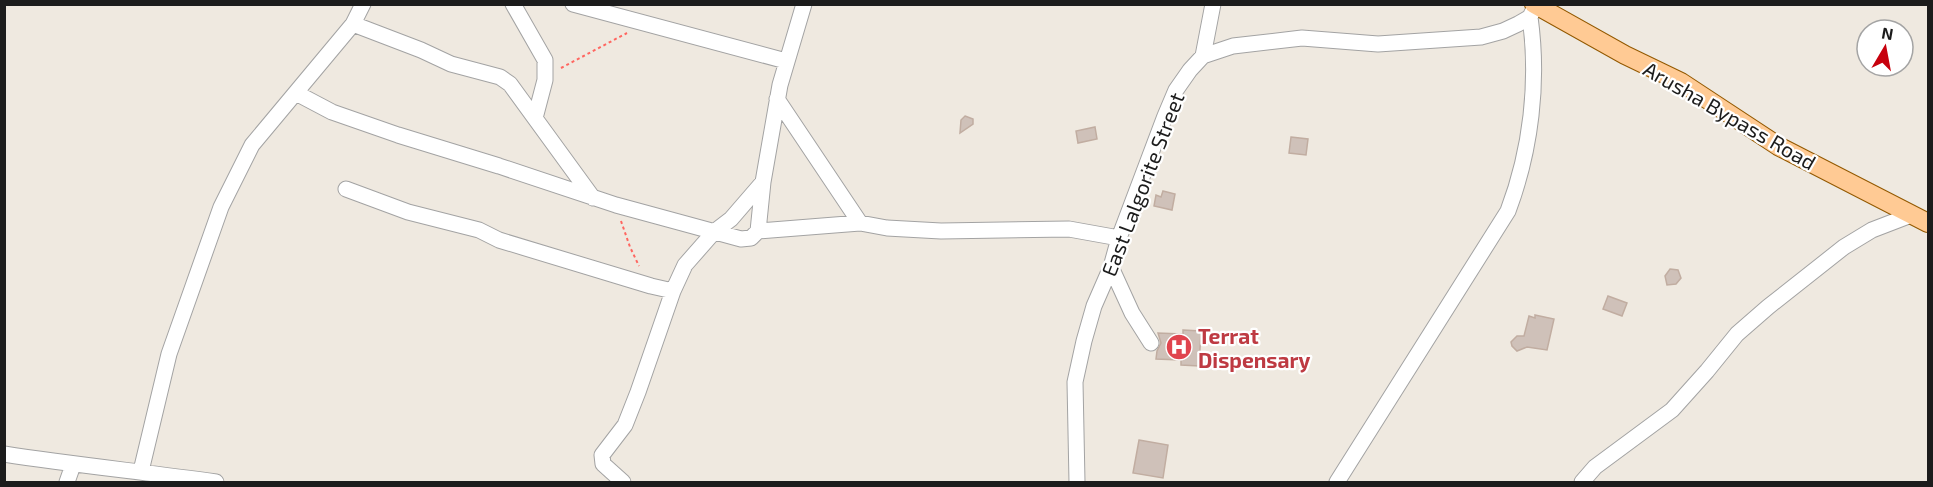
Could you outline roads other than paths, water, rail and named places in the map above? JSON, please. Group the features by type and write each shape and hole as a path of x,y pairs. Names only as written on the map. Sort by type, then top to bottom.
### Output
{"main road":[{"name":"Arusha Bypass Road","path":"1534,8 1681,82 1778,146 1929,223"}],"street":[{"path":"141,471 169,354 221,207 252,145 353,24 363,4"},
{"path":"513,4 545,60 544,82 535,118"},
{"path":"573,4 786,61"},
{"path":"758,231 763,182 777,99 804,4"},
{"path":"1213,4 1203,56 1233,46 1302,38 1378,44 1481,37 1503,31 1534,8"},
{"path":"1337,483 1508,211 1516,189 1532,106 1534,8"},
{"path":"353,24 451,64 500,77 510,84 593,198"},
{"name":"East Lalgorite Street","path":"1077,483 1075,382 1094,306 1111,267 1119,238 1176,90 1203,56"},
{"path":"510,84 525,88 544,82"},
{"path":"296,93 332,112 398,135 616,205 747,239 758,231 860,223 887,228 941,231 1069,230 1119,238"},
{"path":"777,99 860,223"},
{"path":"624,483 603,464 602,455 625,425 673,291 685,265 714,232 731,219 763,182"},
{"path":"346,189 408,212 479,230 499,240 673,291"},
{"path":"1582,483 1594,468 1672,410 1737,334 1768,307 1844,247 1872,230 1911,215"},
{"path":"1111,267 1132,313 1151,343"},
{"path":"4,453 73,465 141,471 216,483"},
{"path":"67,483 73,465"}],"place":[{"name":"Terrat Dispensary","path":"1179,347"}]}
